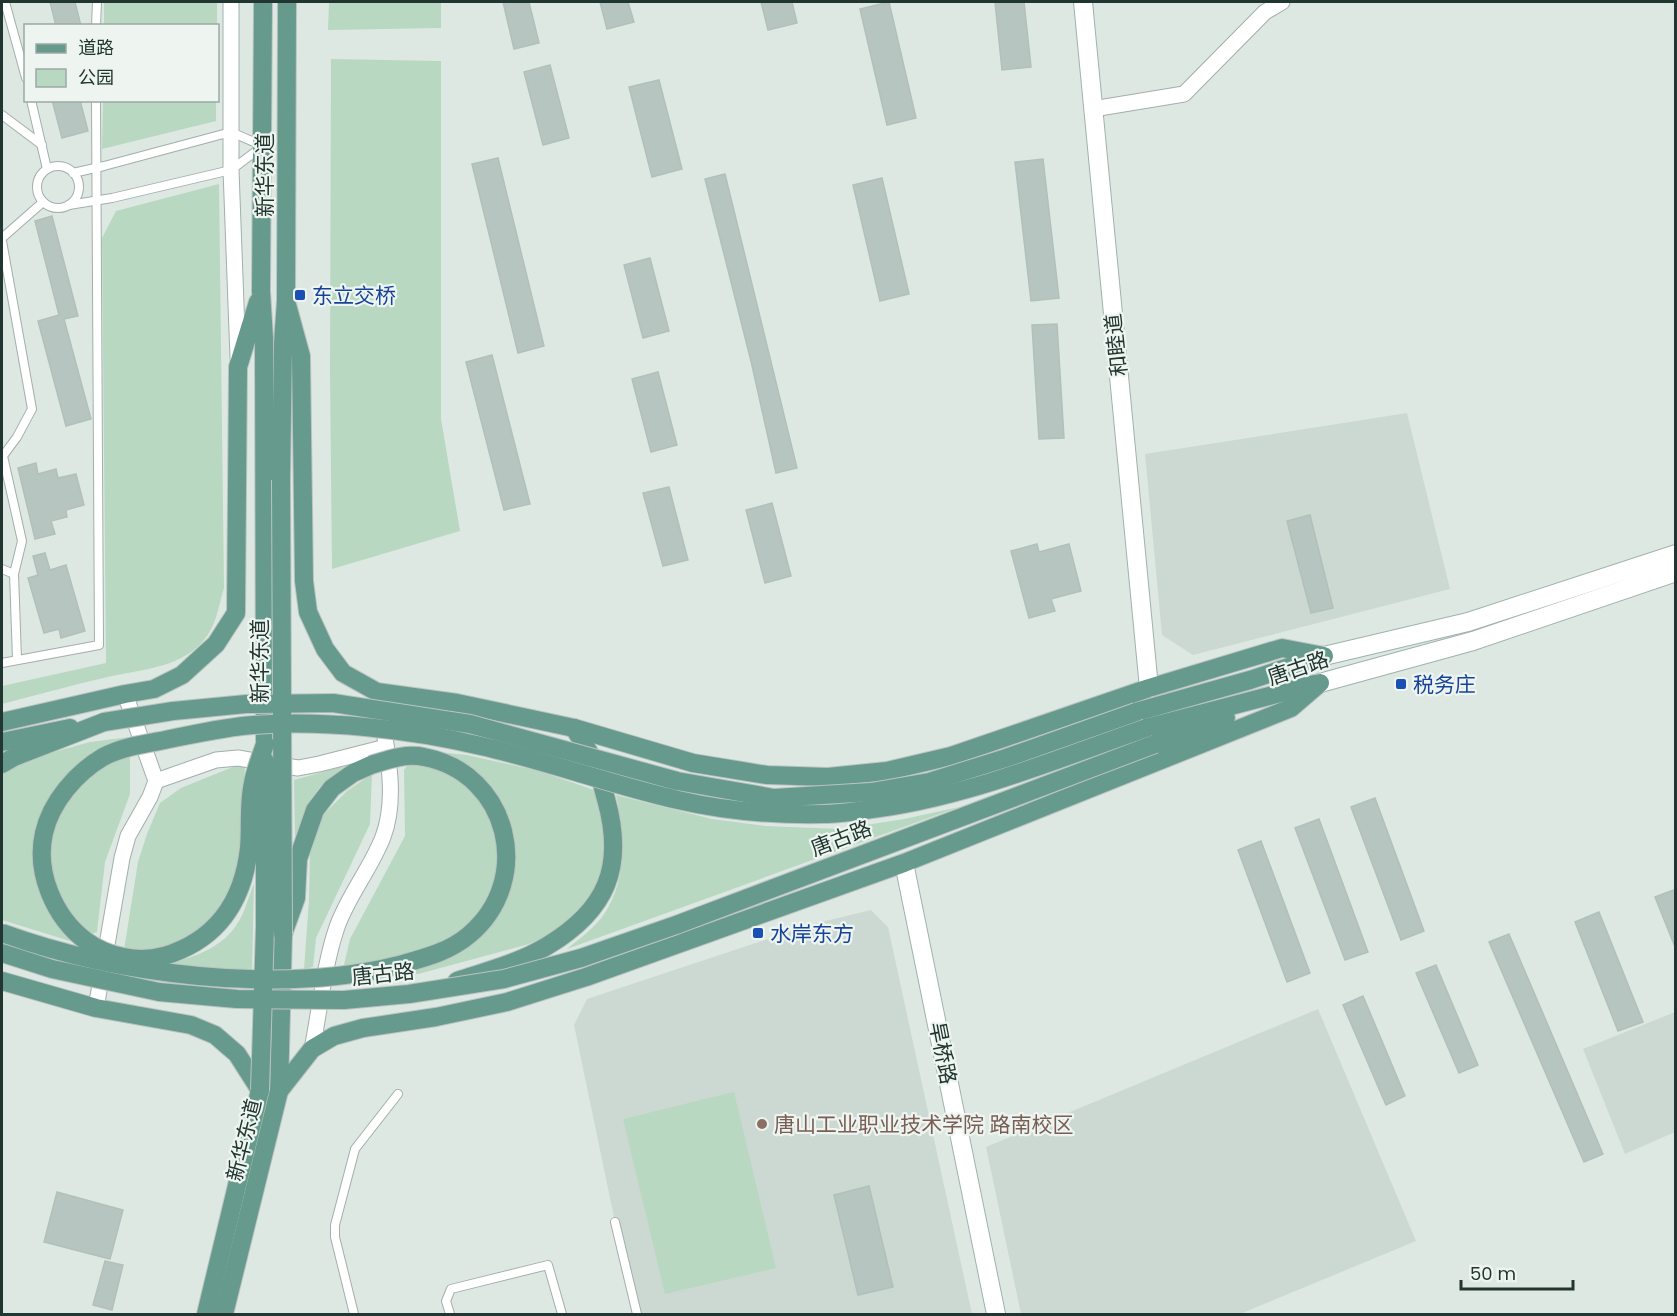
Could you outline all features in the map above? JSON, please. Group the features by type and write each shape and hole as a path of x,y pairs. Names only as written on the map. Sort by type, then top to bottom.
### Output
{"main road":[{"name":"新华东道","path":"224,1314 279,1090 283,934 273,481 261,291 263,2"},
{"name":"新华东道","path":"206,1314 260,1090 265,927 265,744 273,481 286,301 287,2"},
{"path":"2,722 125,694 154,690 182,675 216,644 236,613 238,367 261,291"},
{"path":"286,301 301,356 304,581 308,612 325,649 343,673 377,692 457,703 574,728 693,764 767,775 828,777 887,771 951,756 1149,688 1282,648 1324,656"},
{"name":"唐古路","path":"2,742 42,732 173,711 246,704 333,703 470,724 677,781 774,798 871,792 929,782 1006,758 1136,712 1250,680 1324,656"},
{"path":"265,744 252,785 249,852 241,881 221,923 188,945 168,955 148,960 107,953 76,933 59,911 47,888 42,859 44,835 51,813 65,790 103,757 132,746 218,729 255,725 340,725 379,729 480,746 680,801 753,812 827,814 904,806 964,791 1146,728 1320,683"},
{"path":"279,1090 312,1049 334,1036 363,1028 436,1017 519,999 586,977 904,863 1291,708 1320,683"},
{"name":"唐古路","path":"2,953 52,969 159,993 237,999 344,1000 424,992 504,979 581,958 676,925 1320,683"},
{"path":"2,764 105,722"},
{"path":"424,992 507,965 546,947 573,928 593,908 605,888 613,867 614,841 609,809 597,769 574,728"},
{"path":"2,933 92,960 155,971 236,979 357,975 427,957 448,949 470,935 489,913 499,895 507,872 507,853 500,819 492,801 481,786 459,769 422,756 396,758 353,773 332,788 315,810 298,859 296,898 283,934"},
{"path":"2,981 96,1008 191,1025 215,1035 237,1054 260,1090"}],"street":[{"path":"231,2 231,170 238,367"},
{"name":"和睦道","path":"1083,2 1149,688"},
{"path":"1094,109 1184,94 1265,12 1282,2"},
{"name":"唐古路","path":"1324,656 1468,622 1676,554"},
{"name":"唐古路","path":"1320,683 1473,641 1676,572"},
{"path":"312,1049 338,926 383,837 390,811 386,747 377,692"},
{"path":"96,1008 122,858 129,836 156,781 125,694"},
{"path":"156,781 216,760 238,758 298,768 386,747"},
{"name":"旱桥路","path":"904,863 996,1314"}],"lane":[{"path":"5,2 24,71"},
{"path":"96,2 96,24"},
{"path":"31,102 47,169"},
{"path":"2,663 99,645 96,440 96,102"},
{"path":"2,115 42,145"},
{"path":"69,204 78,193 77,179 73,173 61,166 47,169 37,184 39,196 43,202 56,208 231,170 263,146 231,132 73,173"},
{"path":"17,659 14,574 22,541 2,455 17,437 32,409 2,239 43,202"},
{"path":"2,569 14,574"},
{"path":"354,1314 335,1237 335,1225 355,1149 398,1094"},
{"path":"615,1222 637,1314"},
{"path":"450,1314 446,1301 451,1289 548,1265 562,1314"}],"shaded area":[{"path":"1407,413 1450,589 1193,655 1162,635 1145,454"},
{"name":"唐山工业职业技术学院 路南校区","path":"871,910 888,927 972,1314 639,1314 615,1222 574,1025 587,999 813,924"},
{"path":"1318,1009 1416,1241 1240,1314 1021,1314 986,1147"},
{"path":"1675,1012 1675,1132 1625,1154 1583,1049"}],"green space":[{"path":"104,2 217,2 217,24 104,24"},
{"path":"329,2 441,2 441,28 328,30"},
{"path":"331,59 441,61 441,419 460,531 332,569 330,372"},
{"path":"103,102 216,102 216,121 102,149"},
{"path":"219,184 224,588 213,625 198,647 187,655 162,666 95,680 2,704 2,686 106,663 102,238 116,211"},
{"path":"130,737 130,794 105,862 97,932 73,942 2,920 2,774 32,758 90,742"},
{"path":"419,750 467,755 539,771 597,791 606,842 602,882 591,904 550,935 529,944 418,974 341,978 350,939 405,836 404,770"},
{"path":"245,762 240,850 227,892 216,910 201,927 169,948 157,951 124,950 138,862 160,803 181,788"},
{"path":"344,766 319,788 307,805 295,837 294,780"},
{"path":"372,774 370,824 316,938 313,967 304,969 310,849 319,819 347,791"},
{"path":"616,795 712,819 765,826 840,829 904,819 959,807 567,949 602,917 616,889 620,874 622,842"},
{"path":"254,884 252,970 213,969 172,963 199,954 224,939 240,920"},
{"path":"734,1092 776,1268 665,1294 623,1119"}],"building":[{"path":"50,2 75,2 80,24 56,24"},
{"path":"503,2 529,2 539,43 514,49"},
{"path":"600,2 628,2 634,22 607,29"},
{"path":"761,2 792,2 797,23 768,30"},
{"path":"889,2 916,118 887,125 860,9"},
{"path":"995,2 1024,2 1031,67 1002,70"},
{"path":"550,65 569,138 543,145 524,72"},
{"path":"659,80 682,169 652,177 629,87"},
{"path":"53,102 81,102 88,131 62,138"},
{"path":"498,158 544,346 518,353 472,164"},
{"path":"1043,159 1059,298 1031,301 1015,162"},
{"path":"725,174 797,468 776,473 751,361 705,179"},
{"path":"882,178 909,294 880,301 853,185"},
{"path":"52,216 78,316 64,319 91,419 66,426 38,321 59,315 35,221"},
{"path":"650,258 669,331 643,338 624,265"},
{"path":"1057,324 1064,438 1039,439 1032,325"},
{"path":"492,355 530,504 504,510 466,362"},
{"path":"658,372 677,445 651,452 632,379"},
{"path":"36,463 38,474 56,469 58,478 76,474 84,505 66,510 67,517 51,521 55,534 35,539 18,468"},
{"path":"669,487 688,560 663,566 643,493"},
{"path":"772,503 791,576 765,583 746,510"},
{"path":"1310,515 1333,608 1311,613 1287,521"},
{"path":"1037,544 1039,552 1069,544 1081,591 1051,599 1055,611 1029,618 1011,551"},
{"path":"45,553 50,570 66,565 85,631 61,638 59,629 44,633 28,578 38,575 33,556"},
{"path":"1375,798 1424,931 1401,940 1351,807"},
{"path":"1319,819 1368,952 1345,960 1295,828"},
{"path":"1261,841 1310,973 1287,982 1238,850"},
{"path":"1676,889 1676,946 1675,947 1655,897"},
{"path":"1599,912 1643,1022 1618,1031 1575,922"},
{"path":"1509,934 1603,1154 1584,1162 1489,942"},
{"path":"1436,965 1478,1065 1459,1073 1416,973"},
{"path":"1363,996 1405,1096 1386,1105 1343,1005"},
{"path":"869,1186 893,1287 858,1295 834,1195"},
{"path":"57,1192 123,1210 110,1259 44,1242"},
{"path":"105,1261 123,1265 112,1310 93,1305"}],"place":[{"name":"东立交桥","path":"300,295"},
{"name":"税务庄","path":"1401,684"},
{"name":"水岸东方","path":"758,933"},
{"name":"唐山工业职业技术学院 路南校区","path":"762,1124"}]}
